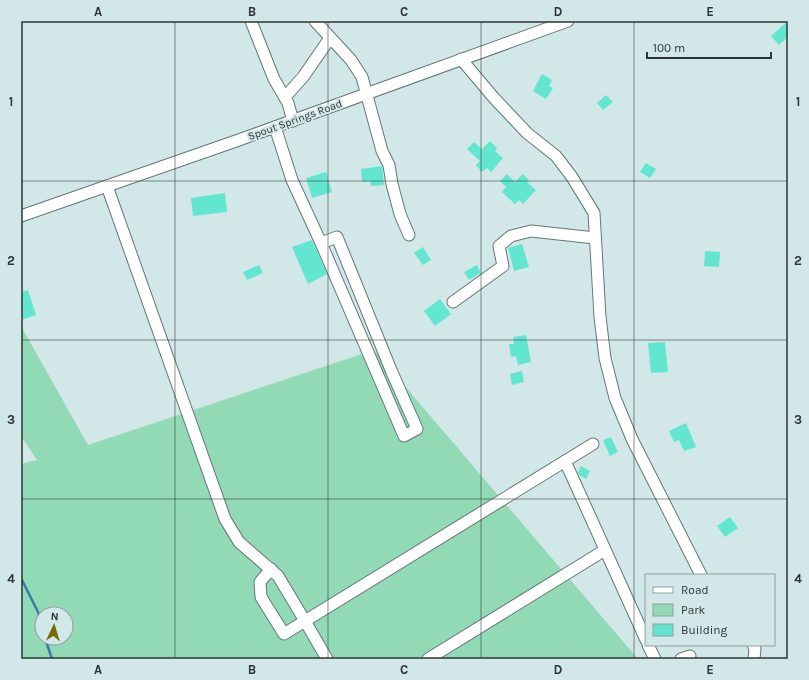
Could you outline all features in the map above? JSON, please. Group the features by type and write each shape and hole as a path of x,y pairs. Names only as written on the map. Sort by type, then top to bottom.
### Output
{"street":[{"path":"251,21 274,79 288,103 293,121"},
{"path":"315,21 350,60 362,77 382,151 389,165 392,184 400,214 409,236"},
{"name":"Spout Springs Road","path":"21,216 293,121 568,21"},
{"path":"285,97 303,77 330,38"},
{"path":"461,60 494,98 527,132 556,156 572,177 594,213 601,324 605,358 615,398 632,439 700,574"},
{"path":"275,127 292,180 321,242 404,436 417,429 391,370 337,237 321,242"},
{"path":"107,186 225,519 239,542 278,576 327,659"},
{"path":"453,302 503,266 499,246 512,236 531,231 595,238"},
{"path":"270,570 260,582 261,597 284,634 593,444"},
{"path":"565,461 645,638"},
{"path":"428,659 605,550"},
{"path":"648,646 655,659"},
{"path":"754,646 755,648 754,659"}],"green space":[{"path":"21,326 88,445 374,350 638,659 21,659 21,464 37,460 21,436"}],"building":[{"path":"788,21 788,37 779,45 771,36"},
{"path":"542,74 552,80 549,86 553,88 546,99 533,91"},
{"path":"606,95 613,102 603,110 597,103"},
{"path":"490,141 497,148 495,151 503,158 491,172 487,168 482,172 476,165 480,161 467,149 474,142 482,149"},
{"path":"646,163 656,169 650,178 640,172"},
{"path":"382,166 384,185 371,186 370,181 362,182 361,169"},
{"path":"326,172 332,192 312,198 306,178"},
{"path":"507,174 515,182 523,174 529,180 527,182 536,190 523,204 519,200 515,204 502,192 506,187 500,181"},
{"path":"225,193 227,212 193,216 191,198"},
{"path":"312,240 327,274 308,284 292,247"},
{"path":"522,244 529,267 514,271 508,248"},
{"path":"423,247 431,260 423,265 414,253"},
{"path":"705,251 720,252 719,267 704,266"},
{"path":"259,265 263,273 247,280 243,272"},
{"path":"477,265 481,273 469,280 464,272"},
{"path":"28,290 36,315 21,320 21,292"},
{"path":"440,299 451,314 435,326 424,311"},
{"path":"526,335 531,362 518,365 516,356 511,357 509,344 514,344 513,337"},
{"path":"665,342 668,372 651,373 648,343"},
{"path":"522,371 524,382 512,385 510,374"},
{"path":"686,423 696,447 684,451 679,440 674,442 669,431"},
{"path":"611,437 618,452 610,456 603,440"},
{"path":"581,466 590,471 586,479 579,475 578,472"},
{"path":"730,517 738,528 725,537 717,526"}],"waterway":[{"path":"21,578 35,606"},
{"path":"48,646 52,659"}]}
